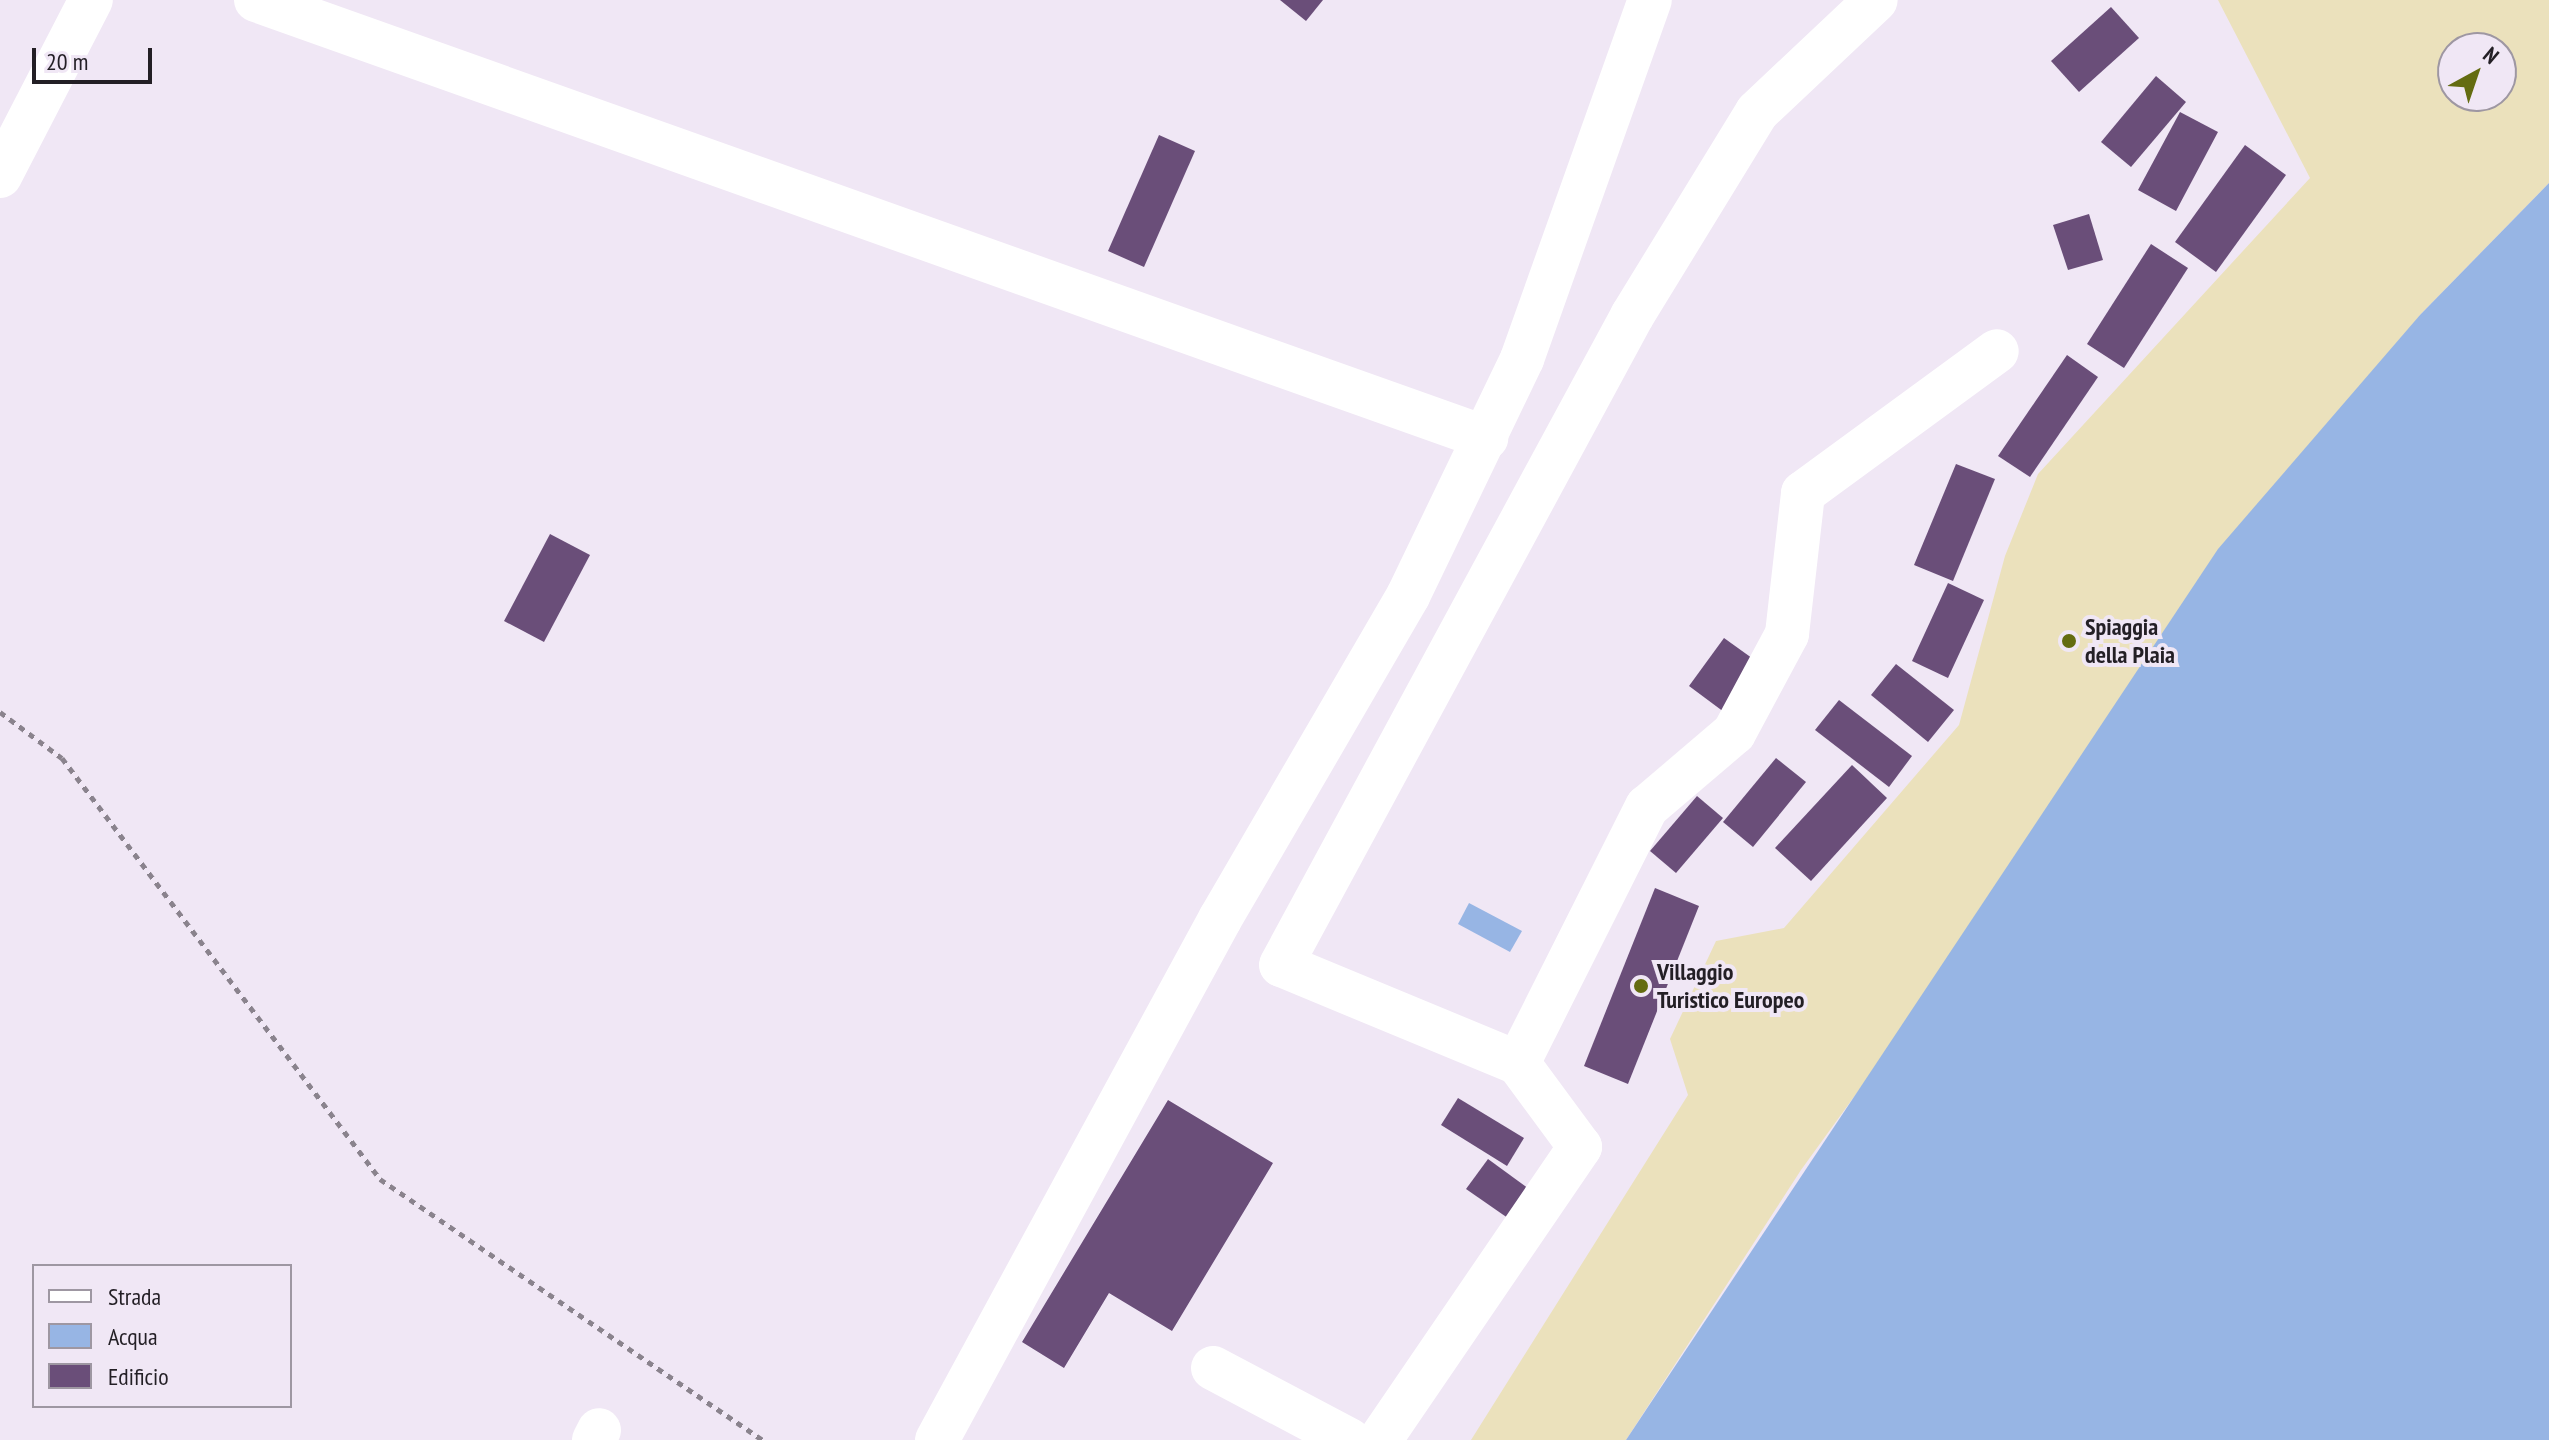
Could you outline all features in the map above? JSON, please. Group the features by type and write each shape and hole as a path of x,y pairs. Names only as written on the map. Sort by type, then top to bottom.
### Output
{"lane":[{"path":"0,176 91,0"},
{"path":"256,0 1486,438"},
{"path":"937,1440 1212,932 1408,596 1522,359 1650,0"},
{"path":"1380,1440 1580,1147 1518,1063 1281,965 1632,316 1757,112 1876,0"},
{"path":"1518,1063 1647,807 1734,733 1787,634 1803,493 1997,351"},
{"path":"1213,1368 1349,1440"}],"path":[{"path":"0,712 62,758 380,1179 762,1440"}],"sand":[{"name":"Spiaggia della Plaia","path":"2218,0 2549,0 2549,183 2420,315 1801,1170 1626,1440 1471,1440 1688,1095 1670,1039 1716,941 1784,928 1959,725 2005,556 2038,474 2310,178"}],"water":[{"path":"2549,183 2549,1440 1626,1440 2218,549 2420,315"},
{"path":"1469,903 1522,931 1510,952 1458,924"}],"building":[{"path":"1280,0 1323,0 1306,21"},
{"path":"2111,7 2139,38 2079,92 2051,61"},
{"path":"2156,76 2186,102 2131,167 2101,142"},
{"path":"2180,112 2218,132 2176,211 2138,190"},
{"path":"1159,135 1195,151 1144,267 1108,251"},
{"path":"2245,145 2286,175 2216,272 2175,242"},
{"path":"2089,214 2103,260 2068,270 2053,225"},
{"path":"2151,244 2188,268 2124,368 2087,344"},
{"path":"2067,355 2098,377 2030,477 1998,456"},
{"path":"1956,464 1995,479 1953,581 1914,565"},
{"path":"550,534 590,555 544,642 504,621"},
{"path":"1948,583 1984,600 1948,678 1912,661"},
{"path":"1724,638 1763,666 1728,715 1689,686"},
{"path":"1896,664 1954,710 1928,742 1871,695"},
{"path":"1839,700 1912,756 1889,787 1815,730"},
{"path":"1776,758 1806,782 1753,847 1723,822"},
{"path":"1852,765 1887,798 1811,881 1775,848"},
{"path":"1697,796 1723,818 1676,873 1650,851"},
{"name":"Villaggio Turistico Europeo","path":"1655,888 1699,906 1628,1084 1584,1066"},
{"path":"1458,1098 1524,1138 1507,1166 1441,1125"},
{"path":"1168,1100 1273,1163 1172,1331 1109,1293 1064,1368 1022,1342"},
{"path":"1488,1159 1536,1194 1515,1223 1466,1189"}],"place":[{"name":"Spiaggia della Plaia","path":"2069,641"},
{"name":"Villaggio Turistico Europeo","path":"1641,986"}]}
